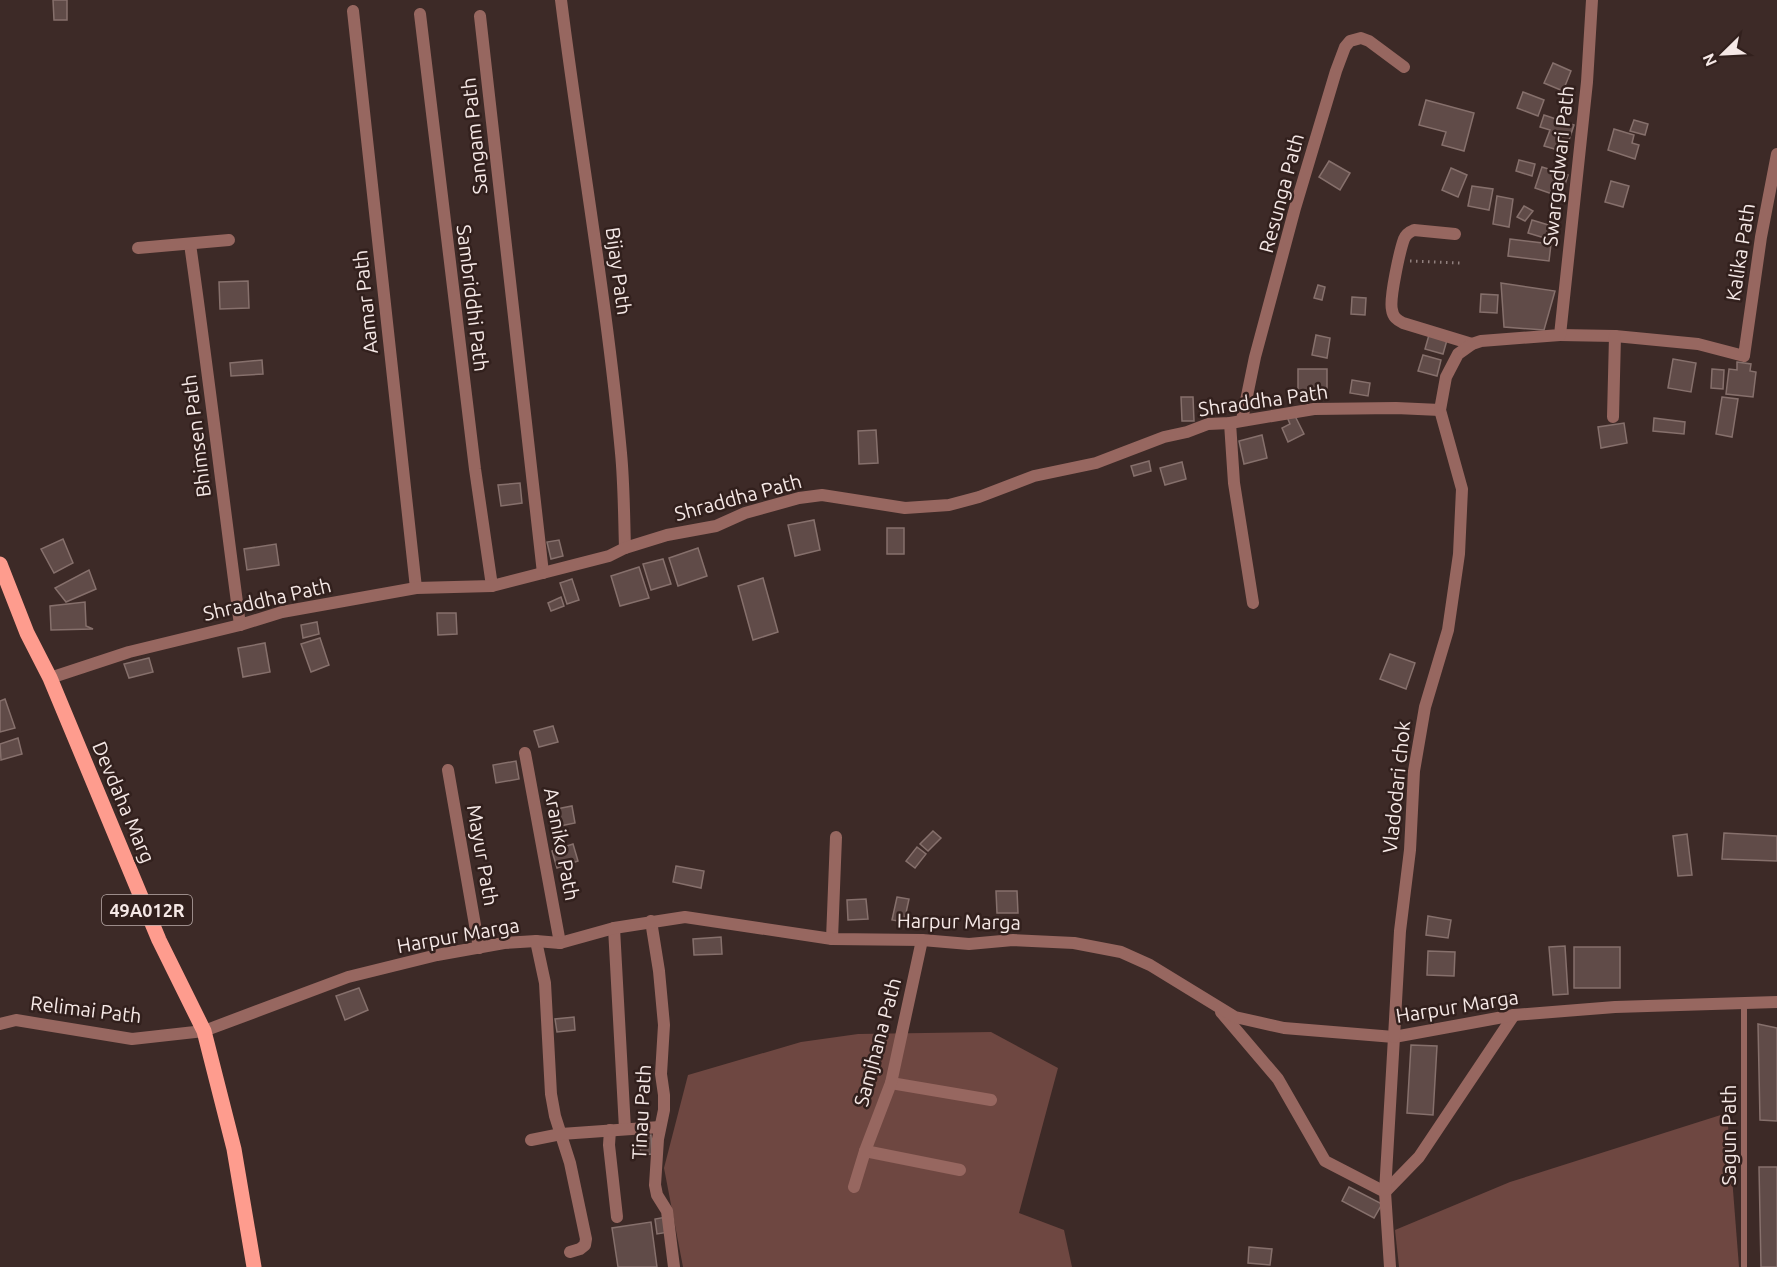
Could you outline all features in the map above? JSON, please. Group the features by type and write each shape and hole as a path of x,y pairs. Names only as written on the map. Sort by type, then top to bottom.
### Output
{"main road":[{"name":"Devdaha Marg","path":"0,564 3,584 50,678 159,940 204,1031 234,1149 254,1267"}],"street":[{"name":"Bijay Path","path":"561,0 575,114 606,316 621,455 625,548"},
{"name":"Swargadwari Path","path":"1560,335 1587,82 1592,0"},
{"name":"Aamar Path","path":"353,11 416,588"},
{"name":"Sambriddhi Path","path":"420,14 474,458 492,586"},
{"name":"Sangam Path","path":"480,16 543,573"},
{"name":"Resunga Path","path":"1236,421 1295,208 1345,47 1350,41 1361,38 1369,40 1404,67"},
{"name":"Kalika Path","path":"1615,336 1698,344 1744,356 1761,237 1777,154"},
{"path":"1455,234 1414,230 1408,232 1404,239 1391,304 1396,320 1472,344 1480,341 1560,335 1615,336 1613,417"},
{"path":"138,248 230,240"},
{"name":"Bhimsen Path","path":"189,244 209,375 240,625"},
{"name":"Vladodari chok","path":"1390,1267 1385,1192 1400,931 1410,850 1414,771 1425,707 1448,630 1459,554 1462,489 1440,410 1446,377 1458,354 1472,344"},
{"name":"Shraddha Path","path":"50,678 129,652 240,625 282,612 416,588 492,586 609,556 625,548 667,535 716,526 745,513 799,498 822,495 905,508 949,505 979,497 1034,476 1096,463 1164,437 1208,424 1314,409 1440,410"},
{"path":"1236,421 1234,483 1253,603"},
{"name":"Araniko Path","path":"525,753 560,943"},
{"name":"Mayur Path","path":"448,770 479,948"},
{"path":"832,939 836,837"},
{"name":"Harpur Marga","path":"204,1031 348,977 438,955 536,941 560,943 614,928 685,917 832,939 922,940 969,944 1012,940 1074,943 1121,952 1150,965 1235,1017 1284,1028 1394,1037 1514,1015 1615,1007 1777,1002"},
{"name":"Tinau Path","path":"651,921 664,1025 661,1074 664,1110 660,1127 655,1185 657,1195 667,1211 674,1267"},
{"name":"Tinau Path","path":"614,928 626,1129"},
{"name":"Samjhana Path","path":"855,1187 865,1151 891,1083 922,940"},
{"path":"536,941 545,982 551,1094 570,1163 586,1239 585,1245 570,1252"},
{"path":"1215,1005 1278,1079 1324,1161 1385,1192 1419,1156 1514,1015"},
{"name":"Relimai Path","path":"0,1024 16,1020 132,1039 204,1031"},
{"path":"891,1083 991,1100"},
{"path":"531,1140 561,1134 660,1127"},
{"path":"610,1130 609,1145 617,1217"},
{"path":"865,1151 960,1170"}],"lane":[{"name":"Sagun Path","path":"1744,1002 1744,1267"}],"path":[{"path":"1399,261 1460,263"}],"shaded area":[{"path":"991,1032 1058,1068 1019,1213 1064,1230 1072,1267 683,1267 664,1168 688,1075 801,1042 858,1034"},
{"path":"1727,1113 1739,1267 1399,1267 1395,1230 1510,1182"}],"building":[{"path":"53,0 67,0 67,20 54,20"},
{"path":"1553,63 1571,71 1563,91 1544,83"},
{"path":"1523,92 1544,100 1538,116 1517,108"},
{"path":"1426,100 1474,113 1464,151 1442,145 1446,132 1419,125"},
{"path":"1544,115 1574,125 1565,152 1544,146 1550,130 1540,127"},
{"path":"1634,120 1648,124 1645,135 1630,131"},
{"path":"1614,129 1634,135 1632,143 1639,145 1635,159 1608,150"},
{"path":"1519,160 1535,164 1532,176 1516,171"},
{"path":"1329,161 1350,173 1340,190 1319,177"},
{"path":"1542,167 1568,175 1561,197 1535,188"},
{"path":"1451,168 1467,175 1458,197 1442,190"},
{"path":"1611,181 1629,186 1623,207 1605,202"},
{"path":"1472,186 1493,189 1489,210 1468,206"},
{"path":"1497,196 1513,199 1509,227 1493,224"},
{"path":"1524,206 1533,211 1525,221 1517,217"},
{"path":"1532,220 1552,226 1548,239 1528,233"},
{"path":"1510,239 1551,244 1549,261 1508,256"},
{"path":"248,281 249,308 220,309 219,282"},
{"path":"1501,283 1555,291 1544,330 1504,327"},
{"path":"1318,285 1325,287 1322,300 1314,298"},
{"path":"1481,294 1498,295 1497,313 1480,312"},
{"path":"1352,297 1366,298 1365,315 1351,314"},
{"path":"1316,335 1330,338 1327,358 1312,355"},
{"path":"1429,335 1447,340 1443,354 1425,349"},
{"path":"1423,355 1441,360 1437,376 1418,371"},
{"path":"1673,359 1696,363 1691,392 1668,388"},
{"path":"262,360 263,374 231,376 230,363"},
{"path":"1737,362 1751,364 1750,371 1756,372 1753,397 1726,394 1729,369 1737,370"},
{"path":"1298,369 1327,369 1327,394 1298,393"},
{"path":"1712,369 1724,370 1723,389 1711,388"},
{"path":"1352,380 1370,383 1368,396 1350,393"},
{"path":"1181,397 1193,397 1194,421 1182,421"},
{"path":"1722,397 1738,399 1732,437 1716,434"},
{"path":"1294,414 1304,434 1288,442 1282,428 1290,424 1287,417"},
{"path":"1654,418 1685,422 1684,434 1653,431"},
{"path":"1624,423 1627,443 1601,448 1598,427"},
{"path":"876,430 878,463 859,464 858,431"},
{"path":"1262,435 1267,458 1244,464 1239,441"},
{"path":"1149,461 1151,471 1134,476 1131,466"},
{"path":"1182,462 1186,479 1165,485 1160,468"},
{"path":"520,483 522,503 501,506 498,485"},
{"path":"814,520 820,550 795,556 788,525"},
{"path":"887,528 904,528 904,554 887,554"},
{"path":"63,539 73,563 54,573 41,549"},
{"path":"559,540 563,556 551,559 547,542"},
{"path":"276,544 279,565 247,570 244,549"},
{"path":"698,548 707,576 678,586 669,558"},
{"path":"663,559 671,584 651,590 643,564"},
{"path":"639,567 649,598 620,606 611,576"},
{"path":"89,570 96,589 66,602 55,588"},
{"path":"763,578 778,632 753,640 738,586"},
{"path":"572,579 579,600 567,604 560,583"},
{"path":"561,597 564,606 551,611 548,603"},
{"path":"85,602 86,626 93,629 51,630 50,606"},
{"path":"437,613 456,613 457,634 438,635"},
{"path":"317,622 319,634 303,638 301,625"},
{"path":"320,638 329,665 311,672 301,644"},
{"path":"265,643 270,672 243,677 238,648"},
{"path":"1390,654 1415,663 1406,689 1380,679"},
{"path":"149,658 153,672 129,678 124,664"},
{"path":"5,699 15,728 0,732 0,701"},
{"path":"553,726 558,742 539,747 534,731"},
{"path":"18,738 22,754 1,760 0,744"},
{"path":"516,761 519,779 496,783 493,765"},
{"path":"572,806 575,823 555,827 551,810"},
{"path":"933,831 941,838 928,851 920,844"},
{"path":"1724,833 1777,836 1777,861 1722,859"},
{"path":"1687,834 1692,875 1678,876 1673,836"},
{"path":"573,844 578,861 557,868 552,851"},
{"path":"917,847 926,854 915,868 906,861"},
{"path":"676,866 704,871 701,888 673,882"},
{"path":"996,891 1017,891 1018,913 997,913"},
{"path":"897,897 909,899 904,922 892,920"},
{"path":"866,899 868,919 848,920 847,900"},
{"path":"1428,916 1451,920 1448,938 1426,935"},
{"path":"721,937 722,954 694,955 693,939"},
{"path":"1565,946 1568,994 1553,995 1549,947"},
{"path":"1574,947 1620,947 1620,988 1574,988"},
{"path":"1428,951 1455,952 1454,976 1427,975"},
{"path":"359,988 368,1010 345,1020 336,996"},
{"path":"574,1017 575,1030 557,1032 555,1019"},
{"path":"1758,1024 1777,1028 1777,1121 1760,1120"},
{"path":"1411,1045 1437,1046 1433,1115 1407,1113"},
{"path":"651,1135 652,1154 641,1155 639,1136"},
{"path":"1759,1167 1777,1167 1777,1267 1761,1267"},
{"path":"1349,1187 1382,1204 1374,1218 1342,1201"},
{"path":"666,1217 669,1232 657,1234 655,1219"},
{"path":"651,1222 657,1267 618,1267 612,1228"},
{"path":"1249,1247 1272,1249 1270,1265 1248,1263"}]}
